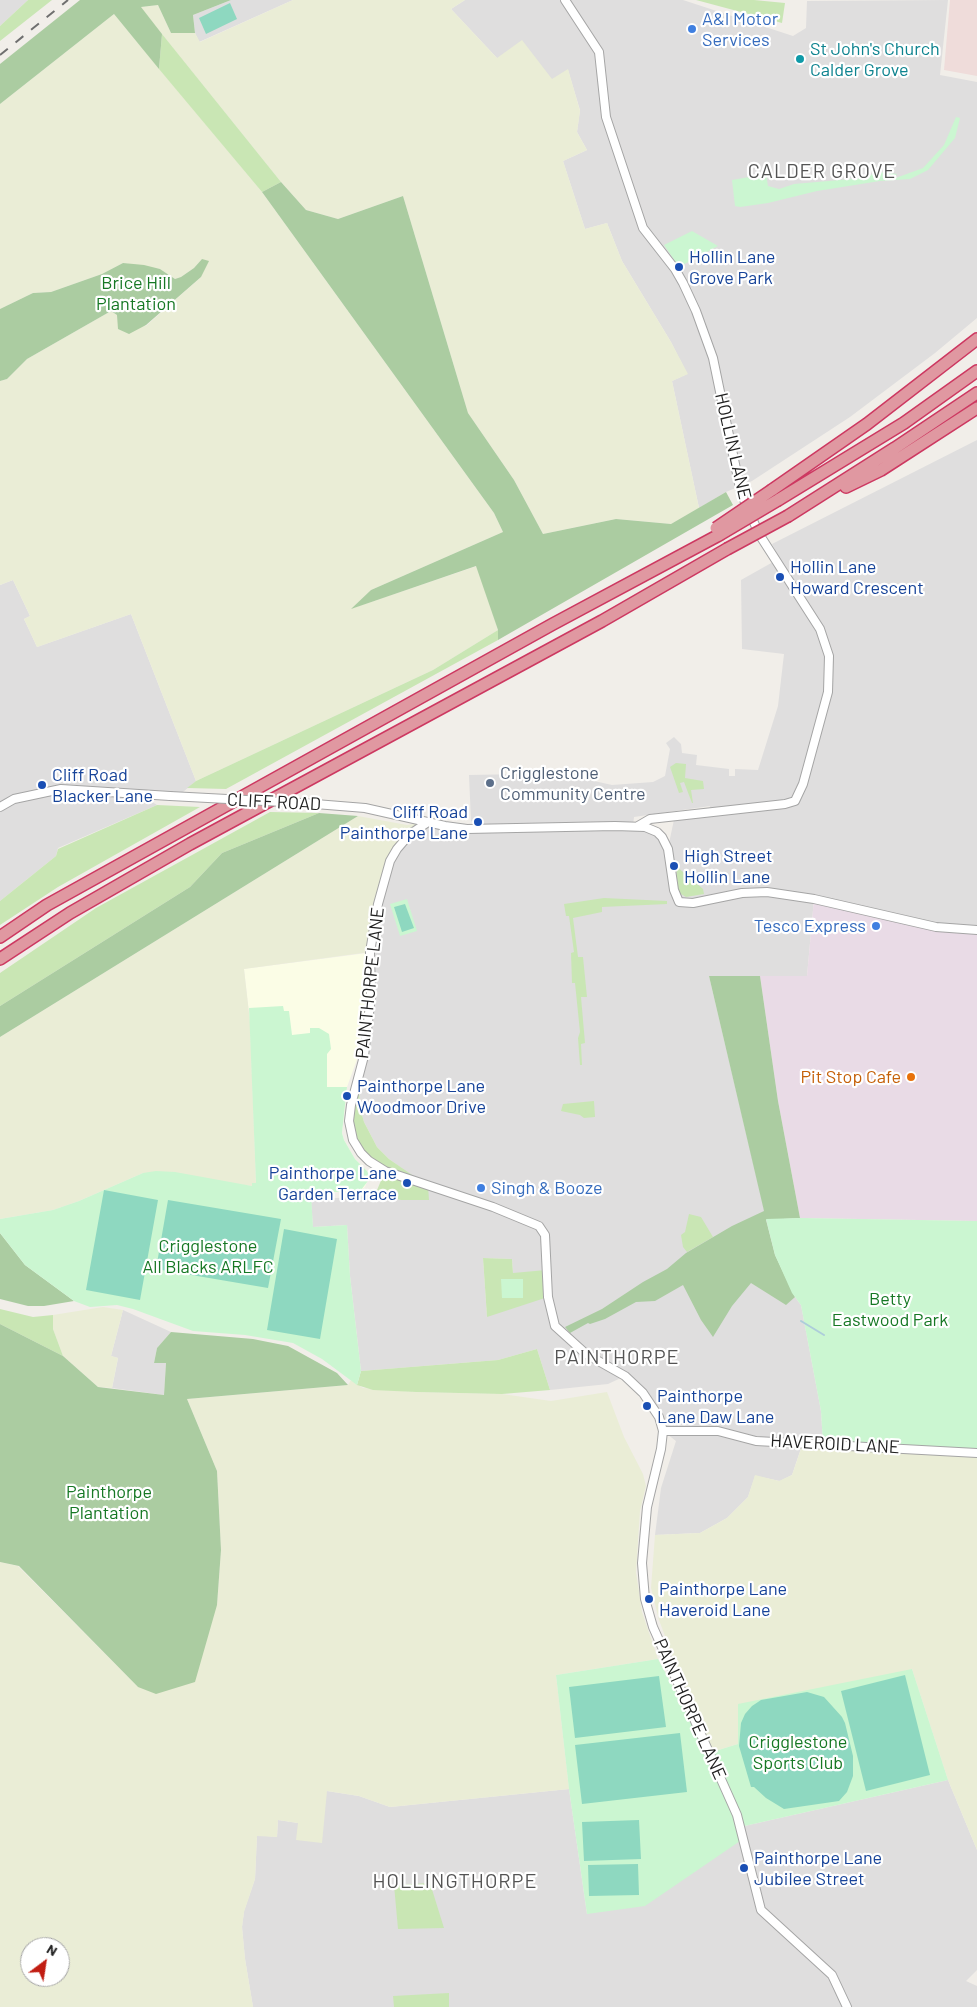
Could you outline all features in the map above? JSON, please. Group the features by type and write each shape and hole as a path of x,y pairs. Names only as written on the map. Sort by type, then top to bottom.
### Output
{"highway":[{"path":"0,937 48,905 553,624 694,548 772,490 867,424 977,339"},
{"path":"718,531 778,500 904,423 977,371"},
{"path":"788,516 977,393"},
{"path":"0,959 70,912 190,844 564,641 788,516 881,470 977,408"}],"street":[{"name":"HOLLIN LANE","path":"564,0 599,52 606,117 643,228 675,269 683,283 696,311 713,358 732,458 741,494 759,534 816,621 826,643 829,656 828,692 803,784 795,801 785,804 650,818 638,826"},
{"name":"CLIFF ROAD","path":"0,807 14,799 61,789 365,808 467,829 638,826"},
{"name":"PAINTHORPE LANE","path":"428,822 409,835 397,849 386,874 378,904 370,952 371,996 364,1056 351,1105 349,1121 353,1140 365,1157 385,1171 493,1207 538,1226 545,1235 548,1297 555,1326 586,1354 625,1376 643,1393 659,1417 663,1432 661,1449 652,1482 644,1532 642,1563 645,1599 653,1627 737,1815 761,1910 832,1975 847,2007"},
{"path":"638,826 651,829 662,837 668,849 674,890 679,902 693,903 742,893 767,892 814,899 936,927 977,930"},
{"name":"HAVEROID LANE","path":"663,1432 718,1431 756,1441 977,1452"}],"shaded area":[{"path":"0,0 28,0 0,26"},
{"path":"231,0 293,0 199,42 195,33 193,15"},
{"path":"293,0 465,0 451,9 497,58 522,40 552,79 568,69 580,111 577,132 587,150 563,161 585,229 607,223 622,261 688,374 672,381 699,508 671,524 616,519 543,534 514,480 468,413 403,196 338,219 306,210 281,182 140,7 158,5 171,33 195,33 200,42"},
{"path":"465,0 683,0 793,36 806,28 807,1 948,0 940,75 977,82 977,318 935,353 850,417 752,481 726,492 699,508 672,381 687,374 671,342 622,261 607,223 585,229 563,161 587,150 577,132 580,110 568,70 552,80 497,58 451,9"},
{"path":"950,0 977,0 977,76 944,70"},
{"path":"114,14 262,192 494,513 503,532 371,590 353,608 477,566 498,630 433,670 196,781 131,614 37,647 24,619 30,616 13,580 0,585 0,381 7,379 27,359 111,311 146,326 201,277 202,259 194,268 175,279 160,269 123,263 102,274 51,292 33,293 0,309 0,104"},
{"path":"977,440 977,930 936,927 814,899 807,976 709,976 775,1255 792,1293 801,1305 821,1411 823,1444 801,1448 792,1475 780,1481 755,1476 748,1497 727,1518 700,1533 655,1535 661,1488 676,1441 663,1431 659,1417 625,1376 608,1384 550,1390 537,1349 498,1360 361,1371 350,1276 347,1225 313,1227 311,1200 375,1195 401,1200 403,1169 377,1147 364,1122 360,1108 359,1088 364,1056 373,925 397,849 428,822 486,829 471,821 469,775 522,774 594,769 594,781 612,785 653,782 665,776 670,749 666,743 674,737 681,744 682,753 697,755 696,765 729,769 729,776 735,776 735,769 758,770 778,706 784,654 742,649 741,580 773,562 797,592 772,544","holes":["710,806 709,811 675,815 668,848 662,837 633,826 634,817","483,1258 512,1259 513,1273 487,1317"]},
{"path":"13,580 30,616 24,619 37,647 131,614 196,781 183,792 140,794 157,805 58,848 56,856 0,901 0,585"},
{"path":"358,816 407,825 428,822 419,829 390,861 370,952 244,969 250,1022 256,1183 252,1186 143,1173 79,1201 53,1210 0,1219 0,1037"},
{"path":"814,899 892,917 977,930 977,1221 800,1218 778,1101 760,976 807,976"},
{"path":"367,953 367,1009 360,1051 347,1087 342,1133 355,1159 368,1172 369,1177 365,1187 361,1190 327,1193 250,1022 244,969"},
{"path":"103,1307 123,1310 111,1356 118,1358 112,1388 98,1387 63,1356 53,1329 53,1315"},
{"path":"123,1310 171,1332 157,1348 154,1363 166,1363 164,1395 112,1388 118,1358 111,1356"},
{"path":"351,1380 363,1388 416,1392 502,1394 551,1401 607,1392 624,1437 643,1474 646,1486 640,1511 636,1572 642,1612 658,1659 556,1675 569,1789 390,1807 359,1796 327,1791 322,1843 296,1840 298,1823 278,1820 277,1837 257,1836 255,1879 244,1912 242,1927 253,2007 0,2007 0,1562 18,1566 138,1687 217,1605 221,1550 217,1471 187,1399 348,1385"},
{"path":"799,1443 977,1453 977,1850 948,1780 912,1669 738,1744 709,1753 659,1620 651,1588 655,1535 700,1533 727,1518 748,1497 755,1475 779,1481 792,1475 801,1449"},
{"path":"948,1780 977,1850 977,1970 966,1981 977,1986 977,2007 253,2007 242,1927 244,1911 255,1879 257,1835 277,1837 278,1820 298,1823 327,1791 359,1796 390,1807 569,1789 587,1914 740,1827"}],"green space":[{"path":"28,0 52,0 0,41 0,26"},
{"path":"80,0 231,0 193,15 195,33 171,33 158,5 141,7 162,34 159,69 114,14 0,104 0,64"},
{"path":"696,0 754,0 785,3 782,23"},
{"path":"230,3 237,19 206,34 199,18"},
{"path":"162,34 281,182 262,192 159,69"},
{"path":"956,117 960,118 955,138 928,170 910,179 880,181 817,191 768,203 735,206 732,180 766,174 768,186 779,189 794,184 863,178 878,172 897,174 893,179 923,168 944,145"},
{"path":"281,182 306,210 338,219 403,196 468,413 514,480 543,534 616,519 671,524 726,492 733,505 498,640 498,630 476,566 351,609 371,590 503,532 494,513 262,192"},
{"path":"692,231 718,246 679,267 664,245"},
{"name":"Brice Hill Plantation","path":"202,259 209,261 201,277 146,325 129,334 118,329 117,315 111,311 27,359 7,379 0,381 0,309 33,293 51,292 102,274 123,263 160,269 175,279 194,268"},
{"path":"498,630 498,640 226,789 187,788 196,781 433,670"},
{"path":"676,763 686,764 685,778 703,781 704,789 691,790 693,803 684,782 680,783 683,792 679,793 670,767"},
{"path":"157,805 200,807 58,887 0,925 0,901 56,856 58,849"},
{"path":"270,812 319,813 222,853 190,887 0,1006 0,973 96,908"},
{"path":"319,813 358,816 0,1037 0,1006 190,887 222,853"},
{"path":"676,866 703,889 704,894 686,897 681,894 678,890"},
{"path":"604,898 667,901 667,904 602,907 602,912 573,918 578,957 583,957 587,997 581,997 585,1043 581,1044 582,1065 580,1065 578,1038 580,1032 575,983 572,983 571,953 574,952 569,916 566,916 564,904"},
{"path":"407,899 417,931 400,936 390,904"},
{"path":"405,904 414,928 402,932 394,907"},
{"path":"709,976 760,976 778,1101 800,1218 766,1220 775,1255 795,1297 786,1305 751,1283 732,1306 713,1337 701,1320 683,1285 655,1301 636,1302 605,1319 588,1323 570,1333 565,1327 602,1309 643,1282 667,1269 686,1253 732,1226 764,1211"},
{"name":"Crigglestone All Blacks ARLFC","path":"283,1006 284,1011 289,1011 292,1035 310,1033 310,1028 319,1028 329,1034 331,1049 327,1054 327,1087 347,1087 342,1133 355,1159 368,1172 368,1181 361,1190 311,1194 313,1227 347,1225 350,1276 361,1371 357,1385 322,1359 293,1343 245,1335 193,1331 133,1309 117,1305 90,1307 74,1301 25,1265 0,1233 0,1219 53,1210 79,1201 143,1173 156,1171 175,1172 252,1186 252,1183 256,1183 249,1008"},
{"path":"359,1088 360,1108 364,1122 377,1147 389,1159 428,1186 429,1200 401,1200 375,1195 385,1171 361,1153 349,1121"},
{"path":"594,1101 595,1117 584,1118 580,1115 561,1111 563,1104"},
{"path":"104,1190 158,1200 140,1300 86,1290"},
{"path":"168,1200 281,1219 268,1288 156,1269"},
{"path":"689,1214 701,1217 713,1237 687,1252 683,1247 681,1235 685,1232"},
{"name":"Betty Eastwood Park","path":"766,1219 977,1221 977,1453 823,1444 821,1411 801,1305 792,1293 775,1255"},
{"path":"284,1229 337,1239 320,1339 267,1330"},
{"path":"0,1233 25,1265 74,1301 44,1306 28,1306 0,1299"},
{"path":"483,1258 512,1259 513,1273 546,1270 548,1297 487,1317"},
{"path":"501,1279 523,1279 523,1298 502,1298"},
{"path":"0,1309 33,1317 53,1315 53,1329 63,1356 0,1324"},
{"name":"Painthorpe Plantation","path":"0,1324 63,1356 98,1387 164,1395 166,1363 154,1363 157,1348 171,1332 253,1339 288,1346 337,1373 348,1385 187,1399 217,1471 221,1550 217,1605 195,1682 156,1694 138,1687 19,1566 0,1562"},
{"path":"537,1349 550,1390 502,1394 416,1392 373,1390 357,1385 361,1371 498,1360"},
{"name":"Crigglestone Sports Club","path":"658,1659 709,1753 738,1744 738,1704 912,1669 948,1780 740,1827 743,1839 645,1906 587,1914 569,1789 556,1675"},
{"path":"905,1675 930,1775 866,1791 841,1691"},
{"path":"659,1676 666,1727 575,1738 569,1687"},
{"name":"Crigglestone Sports Club","path":"807,1692 824,1697 842,1717 853,1756 853,1776 847,1792 839,1801 784,1809 766,1798 754,1787 751,1787 739,1746 741,1723 745,1714 761,1700"},
{"path":"680,1733 687,1792 582,1804 575,1745"},
{"path":"639,1820 641,1859 584,1861 582,1822"},
{"path":"638,1864 639,1895 589,1896 588,1865"},
{"path":"430,1883 444,1928 398,1929 394,1885"},
{"path":"449,1993 449,2007 394,2007 393,1996"}],"waterway":[{"path":"801,1321 824,1335"}],"railway":[{"path":"0,55 68,0"}],"place":[{"name":"A&I Motor Services","path":"692,29"},
{"name":"St John's Church Calder Grove","path":"800,59"},
{"name":"Hollin Lane Grove Park","path":"679,267"},
{"name":"Hollin Lane Howard Crescent","path":"780,577"},
{"name":"Crigglestone Community Centre","path":"490,783"},
{"name":"Cliff Road Blacker Lane","path":"42,785"},
{"name":"Cliff Road Painthorpe Lane","path":"478,822"},
{"name":"High Street Hollin Lane","path":"674,866"},
{"name":"Tesco Express","path":"876,926"},
{"name":"Pit Stop Cafe","path":"911,1077"},
{"name":"Painthorpe Lane Woodmoor Drive","path":"347,1096"},
{"name":"Painthorpe Lane Garden Terrace","path":"407,1183"},
{"name":"Singh & Booze","path":"481,1188"},
{"name":"Painthorpe Lane Daw Lane","path":"647,1406"},
{"name":"Painthorpe Lane Haveroid Lane","path":"649,1599"},
{"name":"Painthorpe Lane Jubilee Street","path":"744,1868"}],"district":[{"name":"CALDER GROVE","path":"822,171"},
{"name":"PAINTHORPE","path":"617,1357"},
{"name":"HOLLINGTHORPE","path":"455,1881"}]}
